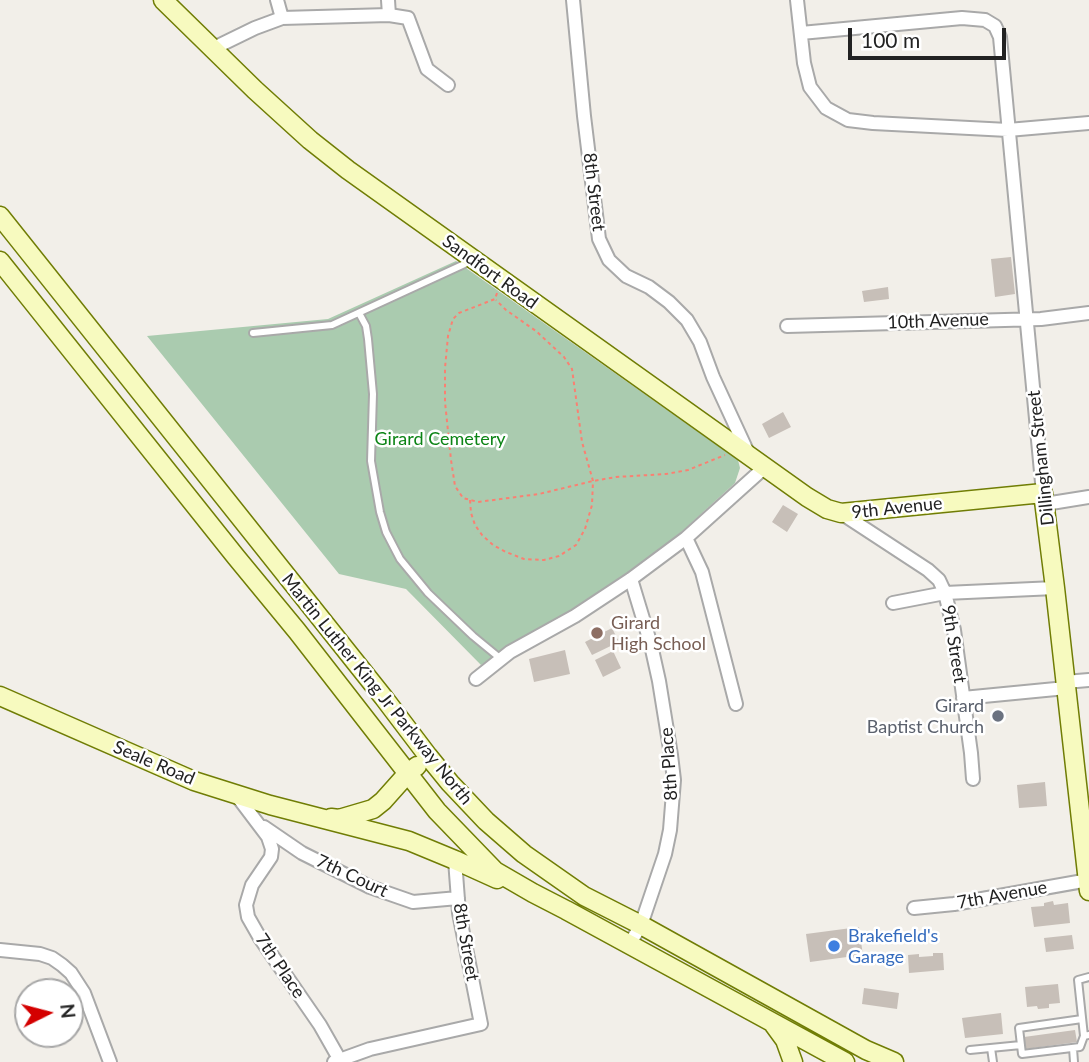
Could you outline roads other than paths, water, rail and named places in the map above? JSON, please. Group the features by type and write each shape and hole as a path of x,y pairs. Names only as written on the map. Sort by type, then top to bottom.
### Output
{"main road":[{"name":"Sandfort Road","path":"163,0 255,90 348,170 807,497 827,509 841,513"},
{"name":"Martin Luther King Jr Parkway North","path":"0,216 428,756 469,804 504,838 584,896 866,1050 894,1062"},
{"name":"Martin Luther King Jr Parkway North","path":"0,261 297,631 437,811 495,871 845,1062"},
{"name":"9th Avenue","path":"841,513 1044,499"},
{"name":"Dillingham Street","path":"1044,499 1089,883"},
{"name":"Seale Road","path":"0,696 194,781 237,796 409,841 533,893"},
{"name":"Seale Road","path":"314,817 339,819 373,808 428,756"},
{"path":"770,997 766,1019 785,1040 793,1062"},
{"path":"866,1050 881,1062"}],"street":[{"path":"277,0 282,19"},
{"path":"388,0 389,15"},
{"name":"8th Street","path":"573,0 599,239 609,260 626,276 659,294 687,320 700,342 744,452"},
{"path":"797,0 804,62 810,87 826,108 848,120 873,124 1008,130 1089,123"},
{"path":"214,48 255,28 282,19 389,15 408,18 427,69 448,85"},
{"name":"Dillingham Street","path":"801,33 962,18 985,20 995,26 1000,37 1044,499"},
{"name":"10th Avenue","path":"786,326 1041,319 1089,313"},
{"path":"476,679 501,659 575,616 631,579 685,538 765,467"},
{"name":"9th Avenue","path":"1044,499 1089,497"},
{"name":"9th Avenue","path":"841,513 928,570 939,580 946,593"},
{"path":"685,538 702,572 736,704"},
{"name":"8th Place","path":"629,945 641,925 666,855 674,780 659,681 631,579"},
{"path":"894,603 946,593 1055,588"},
{"name":"9th Street","path":"946,593 954,630 973,779"},
{"path":"963,698 1089,680"},
{"name":"7th Place","path":"237,796 268,837 272,849 271,857 252,886 246,905 248,917 320,1025 339,1061"},
{"name":"7th Court","path":"256,820 302,853 370,887 413,902 458,898"},
{"name":"8th Street","path":"339,1061 370,1049 481,1024 459,913 455,860"},
{"name":"7th Avenue","path":"914,908 1089,883"},
{"path":"0,950 28,952 50,958 71,973 84,993 110,1062"}],"lane":[{"path":"253,333 332,326 473,260"},
{"path":"359,313 366,326 373,394 371,461 386,532 400,558 428,593 501,659"},
{"path":"1082,1019 1019,1028 1022,1054 1040,1049 1080,1047 1087,1035 1077,980 1089,977"},
{"path":"1081,1008 1089,1007"},
{"path":"1062,1022 1063,1032"},
{"path":"1050,1023 1051,1033"},
{"path":"1037,1025 1038,1035"},
{"path":"970,1050 1021,1045"},
{"path":"1068,1047 1074,1062"},
{"path":"991,1048 993,1062"},
{"path":"1030,1053 1031,1062"}],"place":[{"name":"Girard High School","path":"597,633"},
{"name":"Girard Baptist Church","path":"998,716"},
{"name":"Brakefield's Garage","path":"834,946"}],"park label":[{"name":"Girard Cemetery","path":"440,439"}]}
